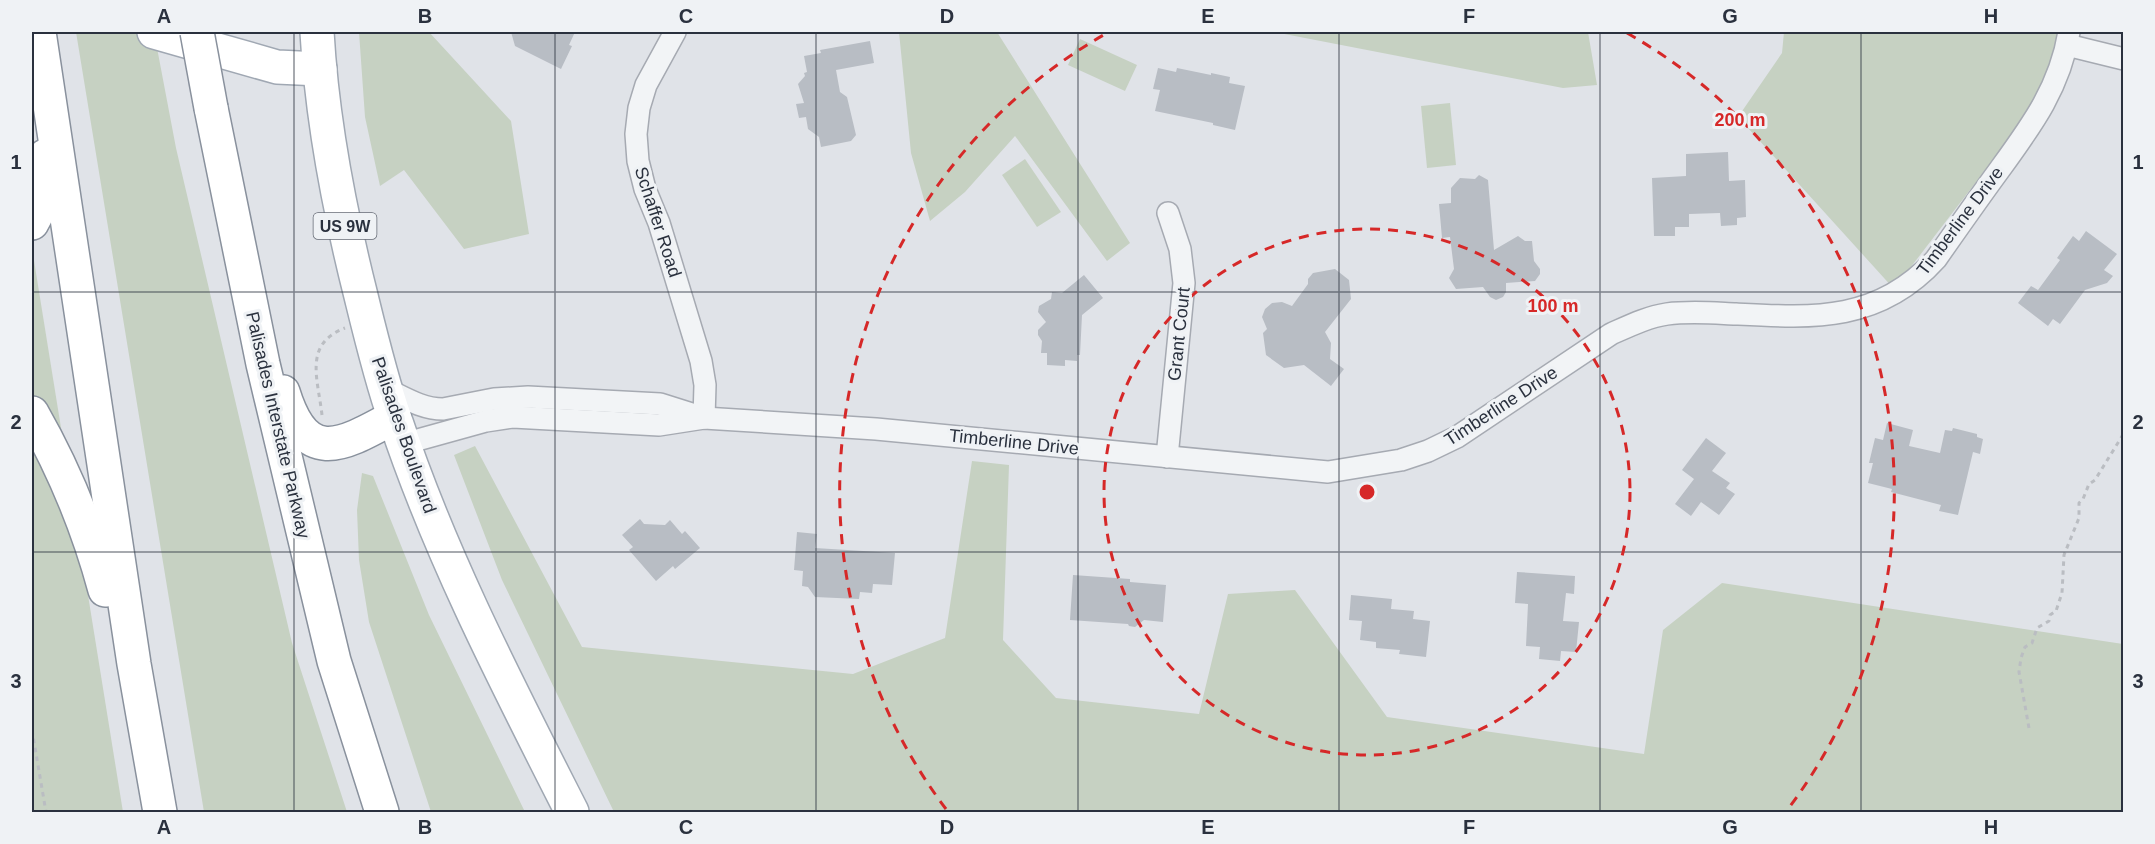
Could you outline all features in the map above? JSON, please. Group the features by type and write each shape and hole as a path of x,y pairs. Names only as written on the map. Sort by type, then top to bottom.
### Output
{"main road":[{"path":"154,32 277,67 320,69"},
{"name":"Palisades Interstate Parkway","path":"197,32 236,237 277,424 334,661 382,813"},
{"name":"Palisades Boulevard","path":"317,32 320,69 337,185 367,321 394,417 428,509 468,601 572,813"},
{"path":"32,224 41,203 44,177 41,45"},
{"path":"41,45 132,652 159,813"},
{"path":"236,237 292,416 306,434 325,444 339,443 353,439 394,417"},
{"path":"32,413 64,473 91,541 109,605 159,813"}],"street":[{"name":"Schaffer Road","path":"675,32 646,85 639,108 638,161 701,361 705,385 704,418"},
{"name":"Timberline Drive","path":"394,417 486,421 513,417 637,413 660,404 704,418 876,429 1328,472 1401,460 1428,451 1457,437 1611,334 1638,322 1666,314 1692,312 1766,316 1834,314 1878,303 1900,291 1922,274 1936,259 2039,116 2054,87 2068,38"},
{"path":"2068,38 2124,59"},
{"name":"Grant Court","path":"1167,457 1185,283 1180,249 1168,213"},
{"name":"Timberline Drive","path":"394,417 418,405 435,409 494,399 528,397 637,413"}],"path":[{"path":"325,444 317,368 318,350 322,342 338,331 367,321"},
{"path":"2029,728 2019,672 2021,658 2025,647 2032,643 2037,628 2049,621 2050,615 2056,611 2062,593 2064,555 2079,518 2079,503 2089,484 2095,480 2124,433"},
{"path":"32,730 46,813"}],"green space":[{"path":"76,32 154,32 176,148 292,643 347,812 204,812"},
{"path":"359,32 429,32 511,121 529,234 464,249 404,170 380,186 365,117"},
{"path":"899,32 997,32 1130,243 1107,261 1015,136 965,192 930,221 911,153"},
{"path":"1274,32 1588,32 1597,85 1563,88"},
{"path":"1784,32 2072,32 2039,100 1894,289 1738,117 1782,53"},
{"path":"1080,39 1137,65 1125,91 1068,65"},
{"path":"1450,103 1456,165 1427,168 1421,106"},
{"path":"1025,159 1061,212 1037,227 1002,175"},
{"path":"32,248 123,812 32,812"},
{"path":"475,446 582,647 853,674 945,638 972,461 1009,465 1003,640 1056,698 1199,714 1228,594 1295,590 1387,717 1644,754 1663,630 1722,583 2123,644 2123,812 614,812 502,580 454,455"},
{"path":"362,473 373,476 429,615 525,812 431,812 369,622 359,560 357,510"}],"building":[{"path":"511,32 575,32 569,45 572,46 561,69 515,46"},
{"path":"870,41 874,63 836,70 840,92 847,97 856,135 851,141 821,147 819,137 808,129 806,117 799,118 796,104 804,103 798,84 807,72 804,56 821,53 820,50"},
{"path":"1158,68 1176,72 1177,68 1211,75 1211,73 1230,77 1229,83 1245,86 1235,130 1155,111 1160,90 1153,89"},
{"path":"1728,152 1729,181 1745,180 1746,217 1737,218 1737,225 1721,226 1720,213 1689,214 1689,227 1675,227 1675,236 1654,236 1652,178 1686,176 1686,154"},
{"path":"1479,175 1488,180 1494,250 1518,236 1525,241 1532,241 1534,261 1540,269 1540,274 1535,281 1506,283 1506,292 1503,297 1496,300 1490,297 1483,287 1456,289 1449,278 1454,269 1450,237 1442,238 1439,204 1451,203 1451,188 1460,178 1475,179"},
{"path":"2086,231 2117,254 2104,270 2113,276 2107,283 2085,290 2060,324 2053,319 2048,326 2018,303 2031,286 2038,290 2060,260 2057,258 2073,236 2079,241"},
{"path":"1335,269 1349,280 1351,299 1325,332 1331,343 1330,359 1344,369 1331,386 1304,365 1284,368 1266,355 1263,333 1267,329 1262,317 1265,309 1272,303 1282,302 1292,306 1313,273"},
{"path":"1084,275 1103,298 1082,315 1080,355 1077,355 1077,361 1065,360 1065,366 1047,365 1047,353 1041,353 1042,341 1038,335 1038,330 1046,322 1038,312 1039,306 1051,299 1052,292 1062,293"},
{"path":"1887,423 1913,430 1909,446 1940,453 1945,430 1952,431 1953,428 1977,434 1977,437 1983,439 1980,454 1973,452 1958,515 1939,511 1941,505 1891,492 1892,489 1868,483 1873,463 1869,463 1875,438 1883,440"},
{"path":"1706,438 1726,453 1712,471 1730,483 1726,488 1735,494 1719,515 1701,502 1691,516 1675,504 1694,479 1682,470"},
{"path":"640,519 644,524 665,525 670,520 682,534 685,531 700,548 675,569 673,566 656,581 629,550 633,547 622,535"},
{"path":"797,532 817,534 815,548 895,553 892,585 873,584 872,593 860,592 859,599 815,597 808,587 802,586 803,571 794,570"},
{"path":"1517,572 1575,576 1574,594 1566,593 1563,621 1579,622 1576,652 1561,651 1560,661 1539,659 1540,647 1526,646 1528,604 1515,603"},
{"path":"1073,575 1130,579 1130,582 1166,585 1163,622 1144,620 1135,627 1128,624 1070,620"},
{"path":"1351,595 1392,599 1391,609 1414,611 1413,619 1430,621 1426,657 1399,654 1400,650 1376,648 1376,642 1360,640 1362,621 1349,620"}]}
